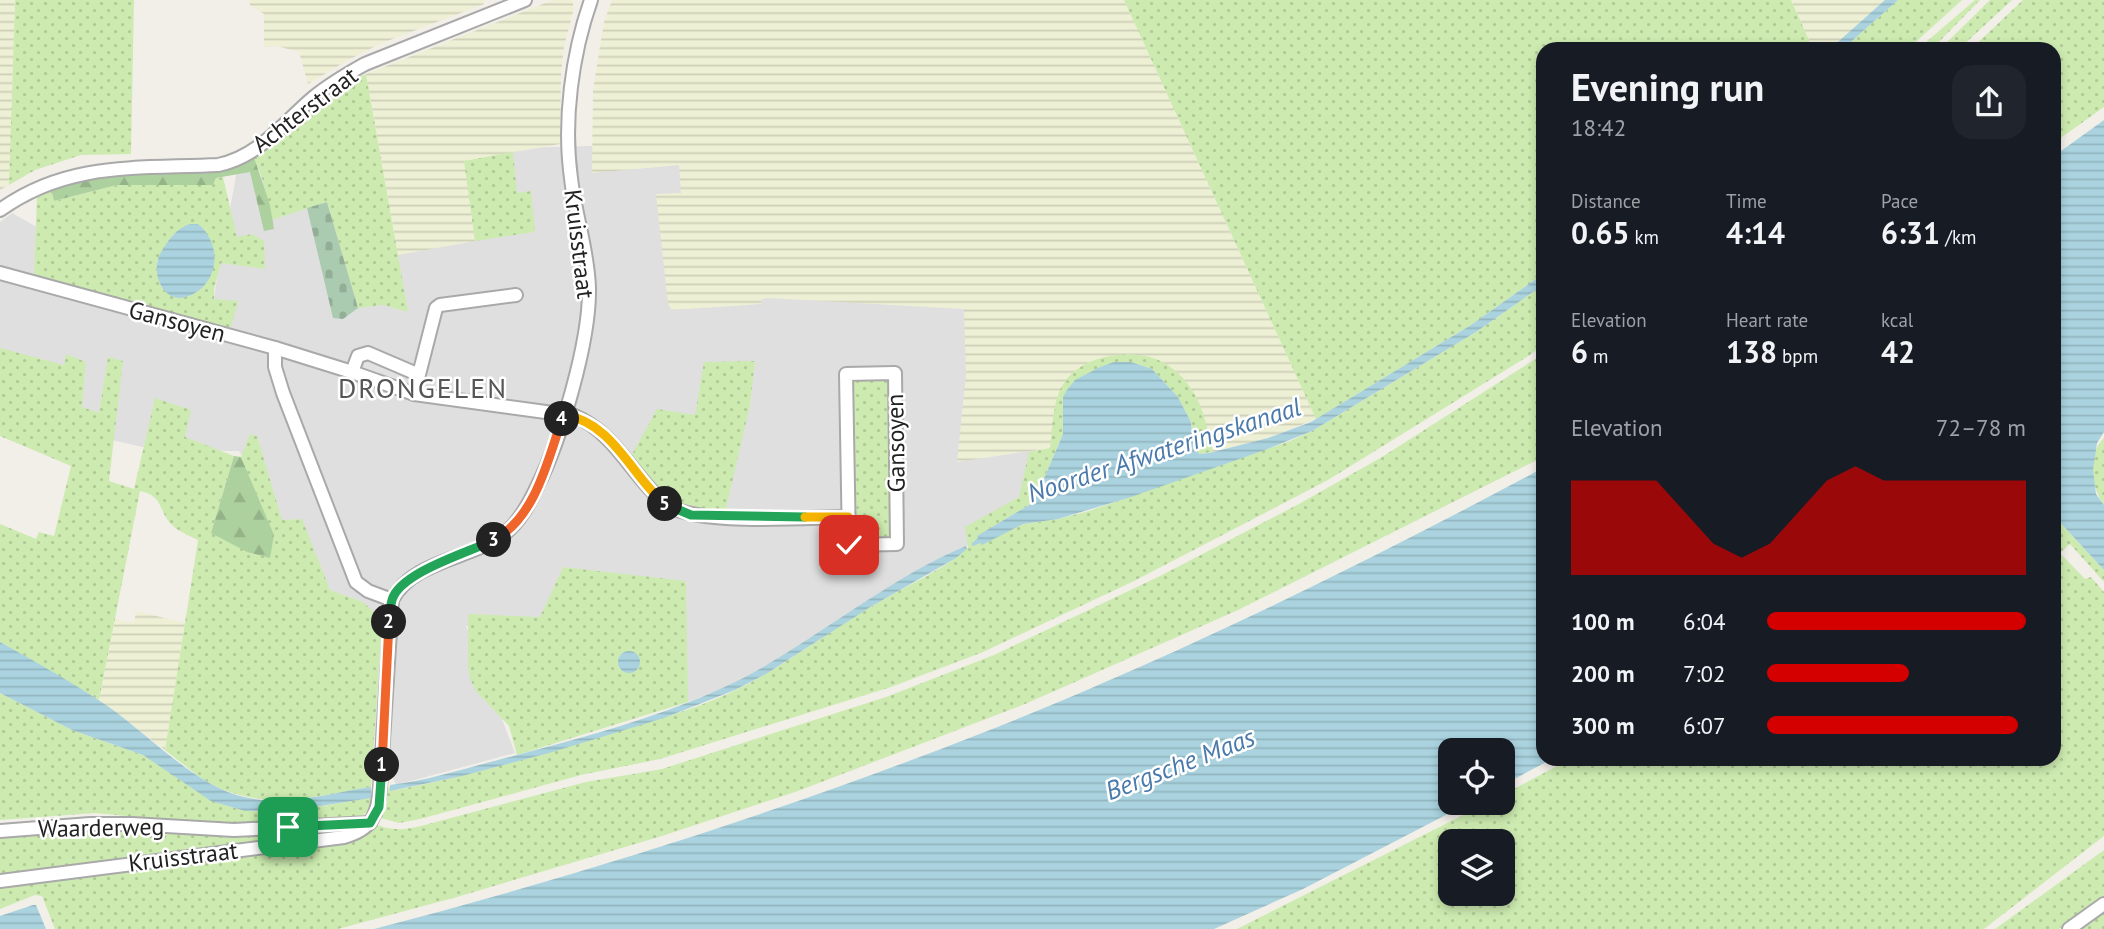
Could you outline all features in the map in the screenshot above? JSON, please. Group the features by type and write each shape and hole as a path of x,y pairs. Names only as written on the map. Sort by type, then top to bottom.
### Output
{"street":[{"name":"Achterstraat","path":"0,210 20,195 80,173 234,162 262,145 315,96 346,74 525,0"},
{"name":"Kruisstraat","path":"392,600 401,588 437,563 497,539 514,526 538,485 564,415 586,330 588,305 586,256 570,177 569,144 576,59 582,24 591,0"},
{"name":"Gansoyen","path":"0,273 275,348 414,394 564,415 585,421 628,460 660,500 691,515 756,518 848,517"},
{"path":"414,394 436,308 440,305 516,295"},
{"path":"275,348 275,366 283,393 356,582 368,591 392,600 379,807 370,823"},
{"path":"352,372 358,356 368,353 417,374"},
{"name":"Gansoyen","path":"895,373 897,544 849,545 848,517 846,374 895,373"},
{"name":"Kruisstraat","path":"0,881 344,837 357,834 370,823"},
{"name":"Waarderweg","path":"0,831 90,824 132,824 234,831 370,823"},
{"path":"2069,929 2104,904"}],"shaded area":[{"path":"715,143 973,303 1036,445 1041,487 970,544 744,681 693,700 587,730 552,632 466,626 515,753 396,785 278,515 239,451 160,451 90,435 0,375 0,222 12,213 209,324 238,165 393,249 475,229 513,225 508,148"},
{"path":"367,355 409,373 403,385 361,367"}],"green space":[{"path":"0,0 15,0 9,185 0,190"},
{"path":"15,0 134,0 131,154 81,155 35,170 9,185"},
{"path":"249,0 484,0 484,4 382,43 308,84 299,52 277,46 264,47 264,14 250,5"},
{"path":"553,0 572,0 574,8 564,47 561,73 560,144 465,161 475,241 398,255 366,74"},
{"path":"612,0 1124,0 1316,419 1268,438 1213,452 1195,395 1183,378 1119,356 1089,362 1055,408 1050,448 957,462 966,375 964,309 768,298 762,299 761,304 672,310 668,304 656,194 681,193 679,165 592,173 593,90 604,22"},
{"path":"1124,0 1791,0 1810,42 1536,42 1536,279 1471,325 1316,419"},
{"path":"1791,0 1885,0 1838,42 1810,42"},
{"path":"1898,0 1962,0 1916,42 1851,42"},
{"path":"1975,0 1980,0 1939,42 1926,42"},
{"path":"1990,0 2012,0 1967,42 1947,42"},
{"path":"2023,0 2104,0 2104,107 2061,138 2061,42 1978,42"},
{"path":"366,74 408,312 383,305 358,308 327,202 272,220 254,157 323,101"},
{"path":"513,152 517,193 531,191 535,232 475,241 464,161"},
{"path":"254,157 270,205 274,229 264,231 250,172 216,178 213,185 117,185 54,201 51,188 85,179 111,176 206,172 239,164"},
{"path":"223,177 237,237 252,234 264,241 265,269 221,263 214,299 238,301 230,330 34,276 37,196 51,188 54,201 117,185 213,185 216,178","holes":["174,234 214,259 206,278 194,292 178,295 160,285 157,261"]},
{"path":"327,202 358,308 343,319 333,318 307,208"},
{"path":"1536,290 1536,350 1530,355 1328,480 1134,581 983,652 891,687 660,759 581,775 420,819 399,823 381,818 383,789 390,787 390,791 417,786 497,766 654,721 738,689 773,670 857,615 950,562 968,547 965,527 1019,497 1029,452 1050,448 1054,412 1061,387 1074,372 1095,360 1133,354 1156,359 1168,365 1192,389 1206,423 1213,452 1199,454 1195,449 1191,422 1178,397 1152,369 1131,362 1075,380 1063,398 1063,434 1034,502 977,536 981,543 1023,524 1089,511 1290,441 1312,431 1476,332"},
{"path":"0,348 64,365 66,354 86,362 82,407 99,413 108,357 123,361 109,481 134,489 155,398 191,410 185,437 234,456 211,533 273,535 241,457 250,434 257,436 282,520 302,519 330,590 363,602 382,620 371,787 291,799 251,798 213,785 165,750 198,540 173,526 154,497 148,493 140,491 99,700 0,642 0,524 36,539 39,532 54,536 71,466 0,436"},
{"path":"1536,358 1536,461 1236,611 1025,704 798,791 662,836 338,929 55,929 42,896 35,895 0,909 0,886 309,845 375,824 392,829 415,827 586,782 662,769 886,697 994,655 1160,576 1297,505 1382,457"},
{"path":"755,361 750,405 725,513 688,509 666,497 631,456 657,409 695,415 704,362"},
{"path":"853,378 888,378 890,381 890,538 855,540"},
{"path":"2104,438 2104,505 2096,489 2092,471 2095,453"},
{"path":"234,456 241,457 274,535 270,558 247,552 211,533"},
{"path":"2061,523 2104,570 2104,582 2070,544 2061,552"},
{"path":"2061,554 2085,579 2091,577 2104,592 2104,836 1984,929 1237,929 1463,815 1515,815 1515,789 1557,766 2061,766"},
{"path":"563,567 686,581 688,702 517,755 509,726 475,690 470,678 468,614 540,617"},
{"path":"136,611 185,623 165,750 99,700 115,619 134,623"},
{"path":"0,693 72,730 143,755 232,807 247,811 282,811 371,798 370,806 366,813 356,818 221,825 95,813 0,820"},
{"path":"75,830 341,830 222,848 0,875 0,835"},
{"path":"2104,850 2104,896 2059,929 1995,929"},
{"path":"2104,908 2104,929 2075,929"}],"water":[{"path":"1885,0 1898,0 1851,42 1838,42"},
{"path":"2104,120 2104,432 2097,443 2093,470 2096,494 2104,505 2104,570 2061,523 2061,151"},
{"path":"190,224 198,224 206,232 214,252 214,263 207,282 189,296 180,298 166,292 161,286 157,262 172,236"},
{"name":"Noorder Afwateringskanaal","path":"1536,279 1536,290 1476,332 1312,431 1131,497 1058,519 1023,524 982,545 971,544 977,536 1034,502 1063,434 1063,397 1075,380 1100,367 1114,362 1131,362 1152,369 1178,397 1191,422 1193,442 1199,454 1209,453 1268,438 1311,422 1471,325"},
{"name":"Bergsche Maas","path":"1536,472 1536,766 1539,766 1515,779 1515,738 1438,738 1438,815 1446,815 1303,889 1214,929 374,929 602,865 828,790 1050,706 1264,610"},
{"path":"966,546 967,549 956,558 872,606 766,674 735,690 664,718 549,753 462,776 390,791 390,785 431,778 564,743 698,699 758,670 913,572"},
{"path":"0,642 93,697 190,770 226,791 260,800 291,800 371,787 371,798 295,810 245,811 211,801 143,755 72,730 0,693"},
{"path":"629,651 637,654 640,662 637,670 629,673 621,670 618,662 621,654"},
{"path":"36,905 46,929 0,929 0,916"}],"district":[{"name":"DRONGELEN","path":"423,388"}],"route":[{"path":"288,827 370,823 375,816 379,807 388,630 395,593 437,563 487,544 514,526 538,485 564,415 585,421 607,439 669,508 691,515 756,518 848,517 849,545"}]}
